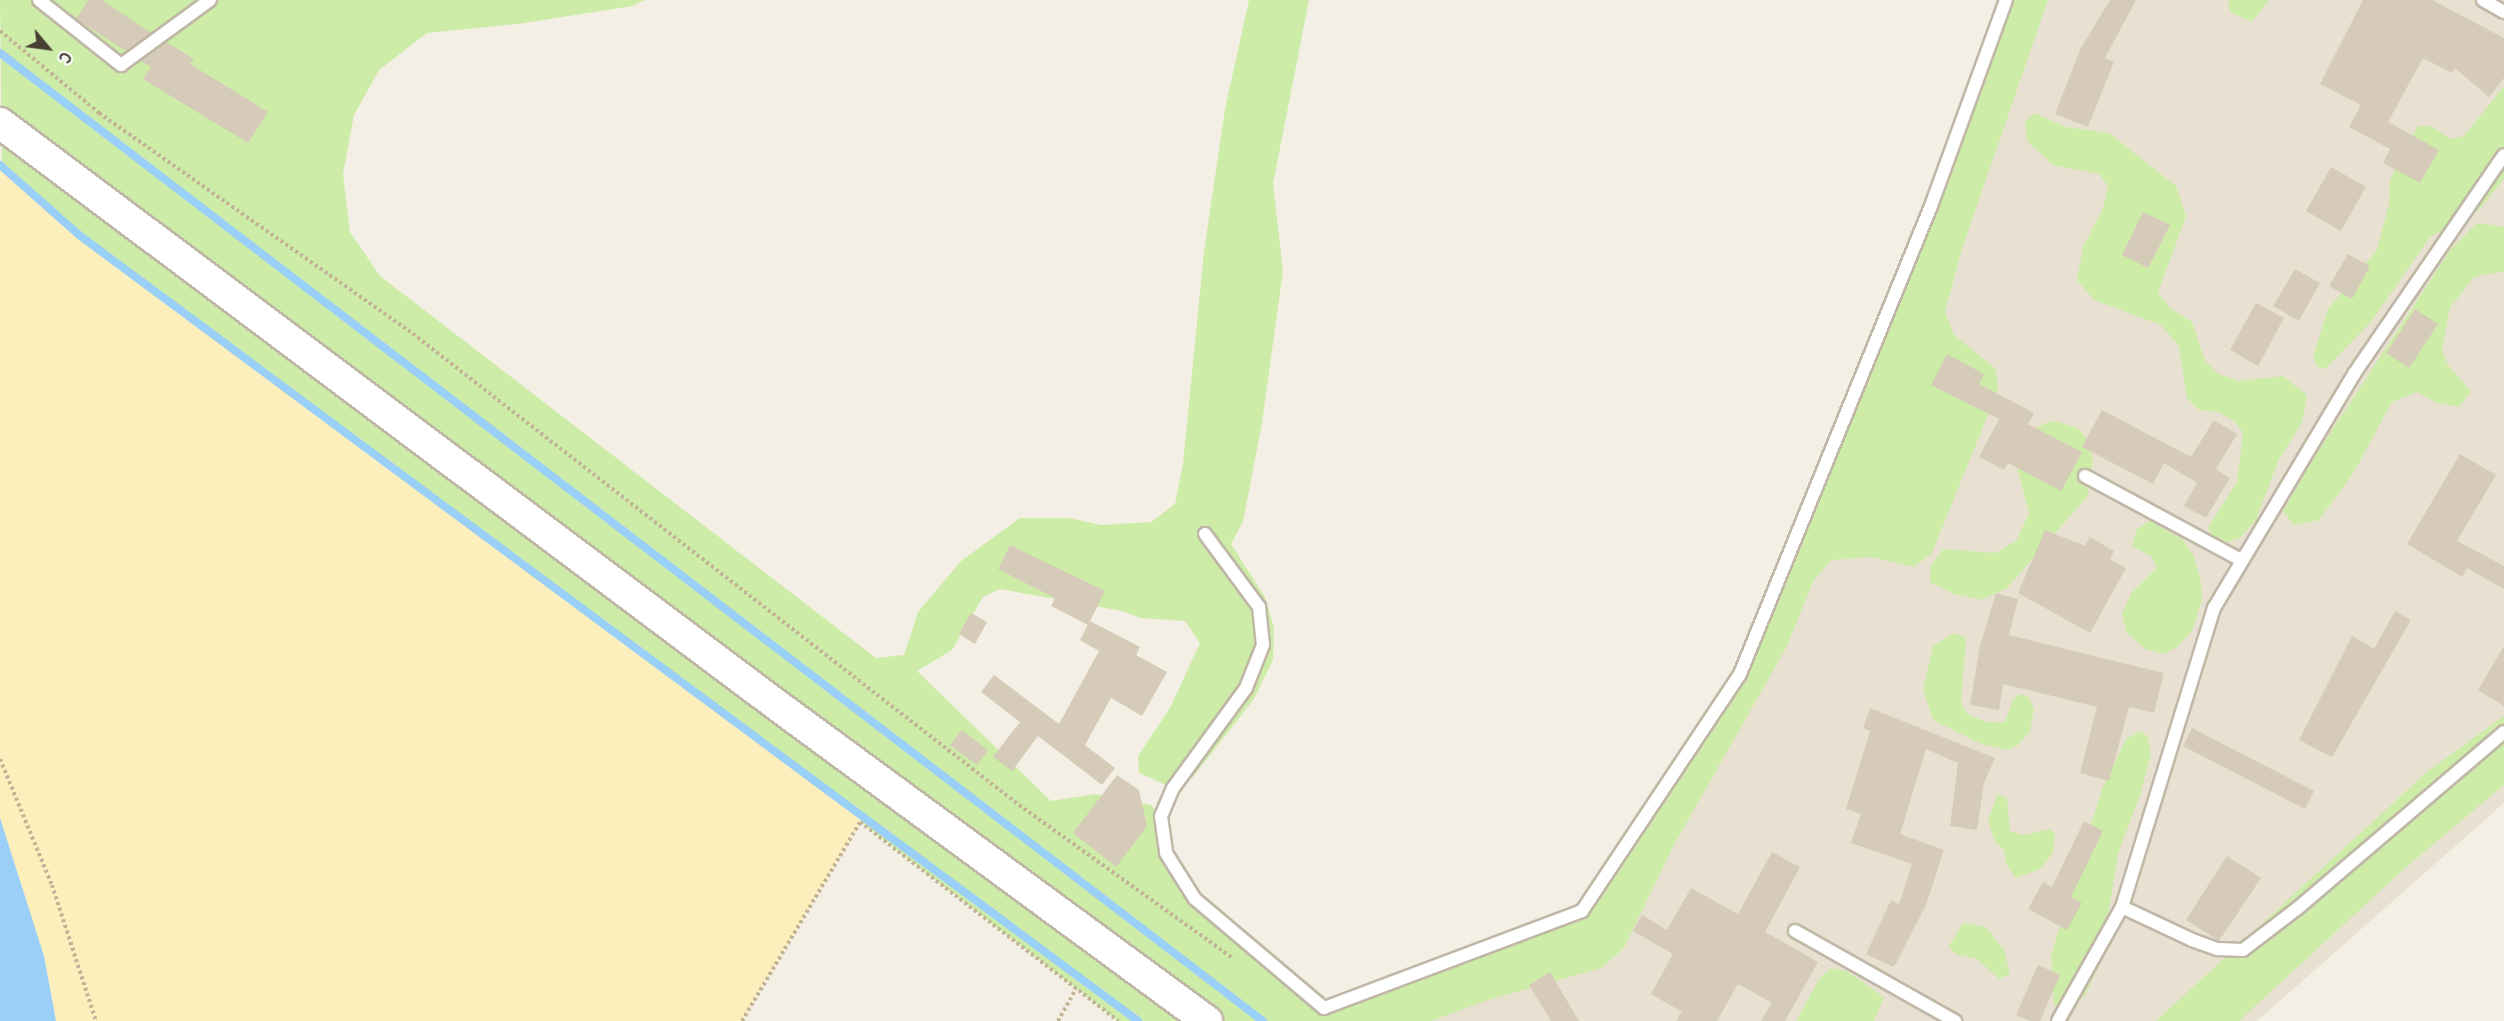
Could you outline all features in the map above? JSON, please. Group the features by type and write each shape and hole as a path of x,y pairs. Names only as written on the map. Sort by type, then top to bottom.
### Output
{"street":[{"path":"0,123 789,714 1207,1021"}],"lane":[{"path":"39,0 121,65 210,0"},
{"path":"1205,534 1259,608 1263,645 1246,688 1173,788 1161,816 1166,852 1195,899 1324,1008 1582,911 1740,674 1931,206 2006,0"},
{"path":"2483,0 2504,12"},
{"path":"2058,1021 2122,907 2214,608 2354,374 2504,156"},
{"path":"2085,476 2241,560"},
{"path":"2122,907 2200,943 2217,949 2243,950 2504,732"},
{"path":"1795,931 1955,1021"}],"path":[{"path":"0,31 99,113 408,330 1019,805 1236,960"},
{"path":"0,759 52,885 96,1021"},
{"path":"742,1021 860,822 1118,1021"},
{"path":"1058,1021 1076,989"}],"shaded area":[{"path":"2001,0 2504,0 2504,803 2257,1021 1341,1021 1582,911 1740,674 1927,204"}],"green space":[{"path":"0,0 645,0 632,6 518,24 427,33 379,70 354,115 343,174 350,232 380,276 876,658 904,655 918,612 961,561 1020,518 1069,518 1101,525 1151,522 1175,504 1183,464 1204,252 1225,109 1249,0 1309,0 1273,184 1283,271 1262,423 1243,522 1231,544 1265,597 1274,628 1273,660 1254,699 1193,777 1173,788 1139,773 1138,756 1170,708 1200,643 1185,621 1141,618 1122,611 1000,589 983,597 952,650 917,671 1051,801 1095,794 1151,805 1161,816 1166,853 1195,899 1324,1008 1582,911 1740,674 1927,204 2001,0 2048,0 1962,249 1945,312 1954,335 1996,369 1998,390 1932,553 1914,567 1871,557 1831,560 1814,580 1786,648 1675,843 1624,948 1601,968 1491,999 1431,1021 1118,1021 868,828 132,274 2,168"},
{"path":"2228,0 2269,0 2252,22 2230,12"},
{"path":"2504,86 2504,179 2478,211 2430,237 2371,322 2325,369 2317,366 2313,356 2328,309 2377,250 2389,204 2390,180 2418,126 2431,126 2450,139 2464,136"},
{"path":"2034,113 2066,127 2109,133 2176,186 2186,216 2158,293 2170,308 2192,322 2205,361 2219,374 2239,381 2283,376 2307,395 2302,422 2278,461 2256,520 2240,538 2224,543 2215,539 2208,528 2237,482 2243,433 2235,422 2218,412 2199,410 2187,398 2179,346 2161,325 2094,300 2077,280 2083,247 2103,208 2108,186 2099,174 2053,165 2027,141 2025,122"},
{"path":"2477,223 2504,227 2504,271 2474,277 2450,308 2442,349 2448,365 2471,391 2459,407 2437,403 2417,392 2392,402 2354,472 2319,520 2294,525 2283,511 2317,453 2451,249"},
{"path":"2055,421 2078,428 2089,441 2093,459 2087,497 2007,588 1981,600 1954,594 1930,582 1931,566 1943,549 1995,553 2016,541 2029,513 2017,467 2027,438 2042,424"},
{"path":"2150,521 2182,539 2194,556 2201,582 2202,600 2192,631 2176,648 2163,654 2145,649 2126,632 2122,614 2132,592 2157,568 2152,557 2132,546 2137,529"},
{"path":"1954,633 1966,638 1961,702 1967,714 1987,722 2005,722 2013,699 2020,694 2028,697 2034,709 2030,732 2017,746 2008,750 1981,744 1933,720 1923,690 1933,646"},
{"path":"2504,716 2504,785 2405,868 2239,1021 2156,1021 2428,771"},
{"path":"2141,731 2148,737 2151,754 2141,792 2118,854 2100,964 2084,997 2064,1008 2054,1006 2051,955 2102,789 2126,739"},
{"path":"1998,794 2007,798 2010,831 2024,835 2050,829 2055,834 2053,853 2040,869 2016,878 2006,864 2004,850 1994,840 1988,820"},
{"path":"1963,923 1986,927 2004,950 2010,974 1999,979 1977,959 1958,955 1948,947"},
{"path":"1831,968 1846,971 1884,997 1874,1021 1796,1021 1819,979"}],"sand":[{"path":"0,165 79,235 863,818 742,1021 56,1021 44,956 0,818"}],"water":[{"path":"0,818 44,956 56,1021 0,1021"}],"building":[{"path":"88,0 102,0 151,33 126,51 76,19"},
{"path":"2110,0 2136,0 2105,58 2114,62 2088,127 2055,114 2081,48"},
{"path":"2363,0 2432,0 2504,38 2504,78 2489,97 2455,68 2452,73 2423,58 2388,122 2439,150 2420,183 2383,163 2390,149 2349,127 2361,105 2320,84"},
{"path":"166,42 194,59 190,64 268,112 248,143 143,79 151,67 141,61"},
{"path":"2331,167 2366,187 2341,231 2306,211"},
{"path":"2143,212 2170,225 2148,268 2122,255"},
{"path":"2348,254 2370,266 2352,299 2329,286"},
{"path":"2295,269 2320,283 2299,321 2273,306"},
{"path":"2256,303 2284,318 2258,366 2230,350"},
{"path":"2415,309 2438,324 2409,368 2386,353"},
{"path":"1947,354 1984,374 1979,384 2034,413 2028,424 2082,452 2061,491 2008,463 2004,470 1979,457 1999,419 1931,385"},
{"path":"2102,410 2191,457 2214,420 2237,434 2216,469 2230,478 2206,518 2184,506 2197,483 2164,463 2153,484 2082,447"},
{"path":"2460,454 2496,475 2457,541 2504,566 2504,589 2467,568 2462,577 2407,544"},
{"path":"2045,530 2085,546 2090,537 2114,551 2110,559 2126,568 2090,633 2018,593"},
{"path":"1010,545 1105,591 1088,625 1051,606 1055,598 998,569"},
{"path":"1996,593 2018,599 2009,635 2164,673 2154,713 2129,707 2109,781 2080,773 2097,707 2003,684 1999,710 1970,705 1980,646"},
{"path":"2395,611 2411,620 2332,757 2299,740 2352,636 2374,649"},
{"path":"971,613 987,622 975,644 959,634"},
{"path":"1090,621 1140,647 1136,655 1167,672 1142,716 1111,698 1085,745 1115,768 1102,785 1038,736 1012,771 993,757 1020,722 981,692 994,675 1059,724 1099,651 1080,640"},
{"path":"2504,646 2504,706 2478,690"},
{"path":"1870,708 1995,758 1984,783 1977,830 1950,826 1958,763 1926,749 1900,834 1944,850 1926,905 1894,967 1866,954 1891,900 1899,904 1912,864 1851,843 1861,814 1846,809 1870,731 1863,728"},
{"path":"2192,728 2314,791 2305,809 2183,746"},
{"path":"962,730 988,750 977,765 950,745"},
{"path":"1117,775 1139,790 1147,826 1116,867 1073,833"},
{"path":"2084,821 2103,831 2071,897 2082,903 2067,930 2028,909 2043,882 2052,887"},
{"path":"1772,852 1800,867 1765,932 1818,962 1785,1021 1761,1021 1772,1003 1738,984 1717,1021 1676,1021 1682,1012 1651,994 1673,954 1633,931 1642,915 1667,930 1691,888 1738,914"},
{"path":"2227,856 2261,878 2219,941 2186,920"},
{"path":"2038,965 2060,975 2040,1021 2030,1021 2016,1015"},
{"path":"1550,972 1579,1021 1551,1021 1529,985"}],"waterway":[{"path":"0,53 1263,1021"},
{"path":"0,165 79,235 1138,1021"}]}
